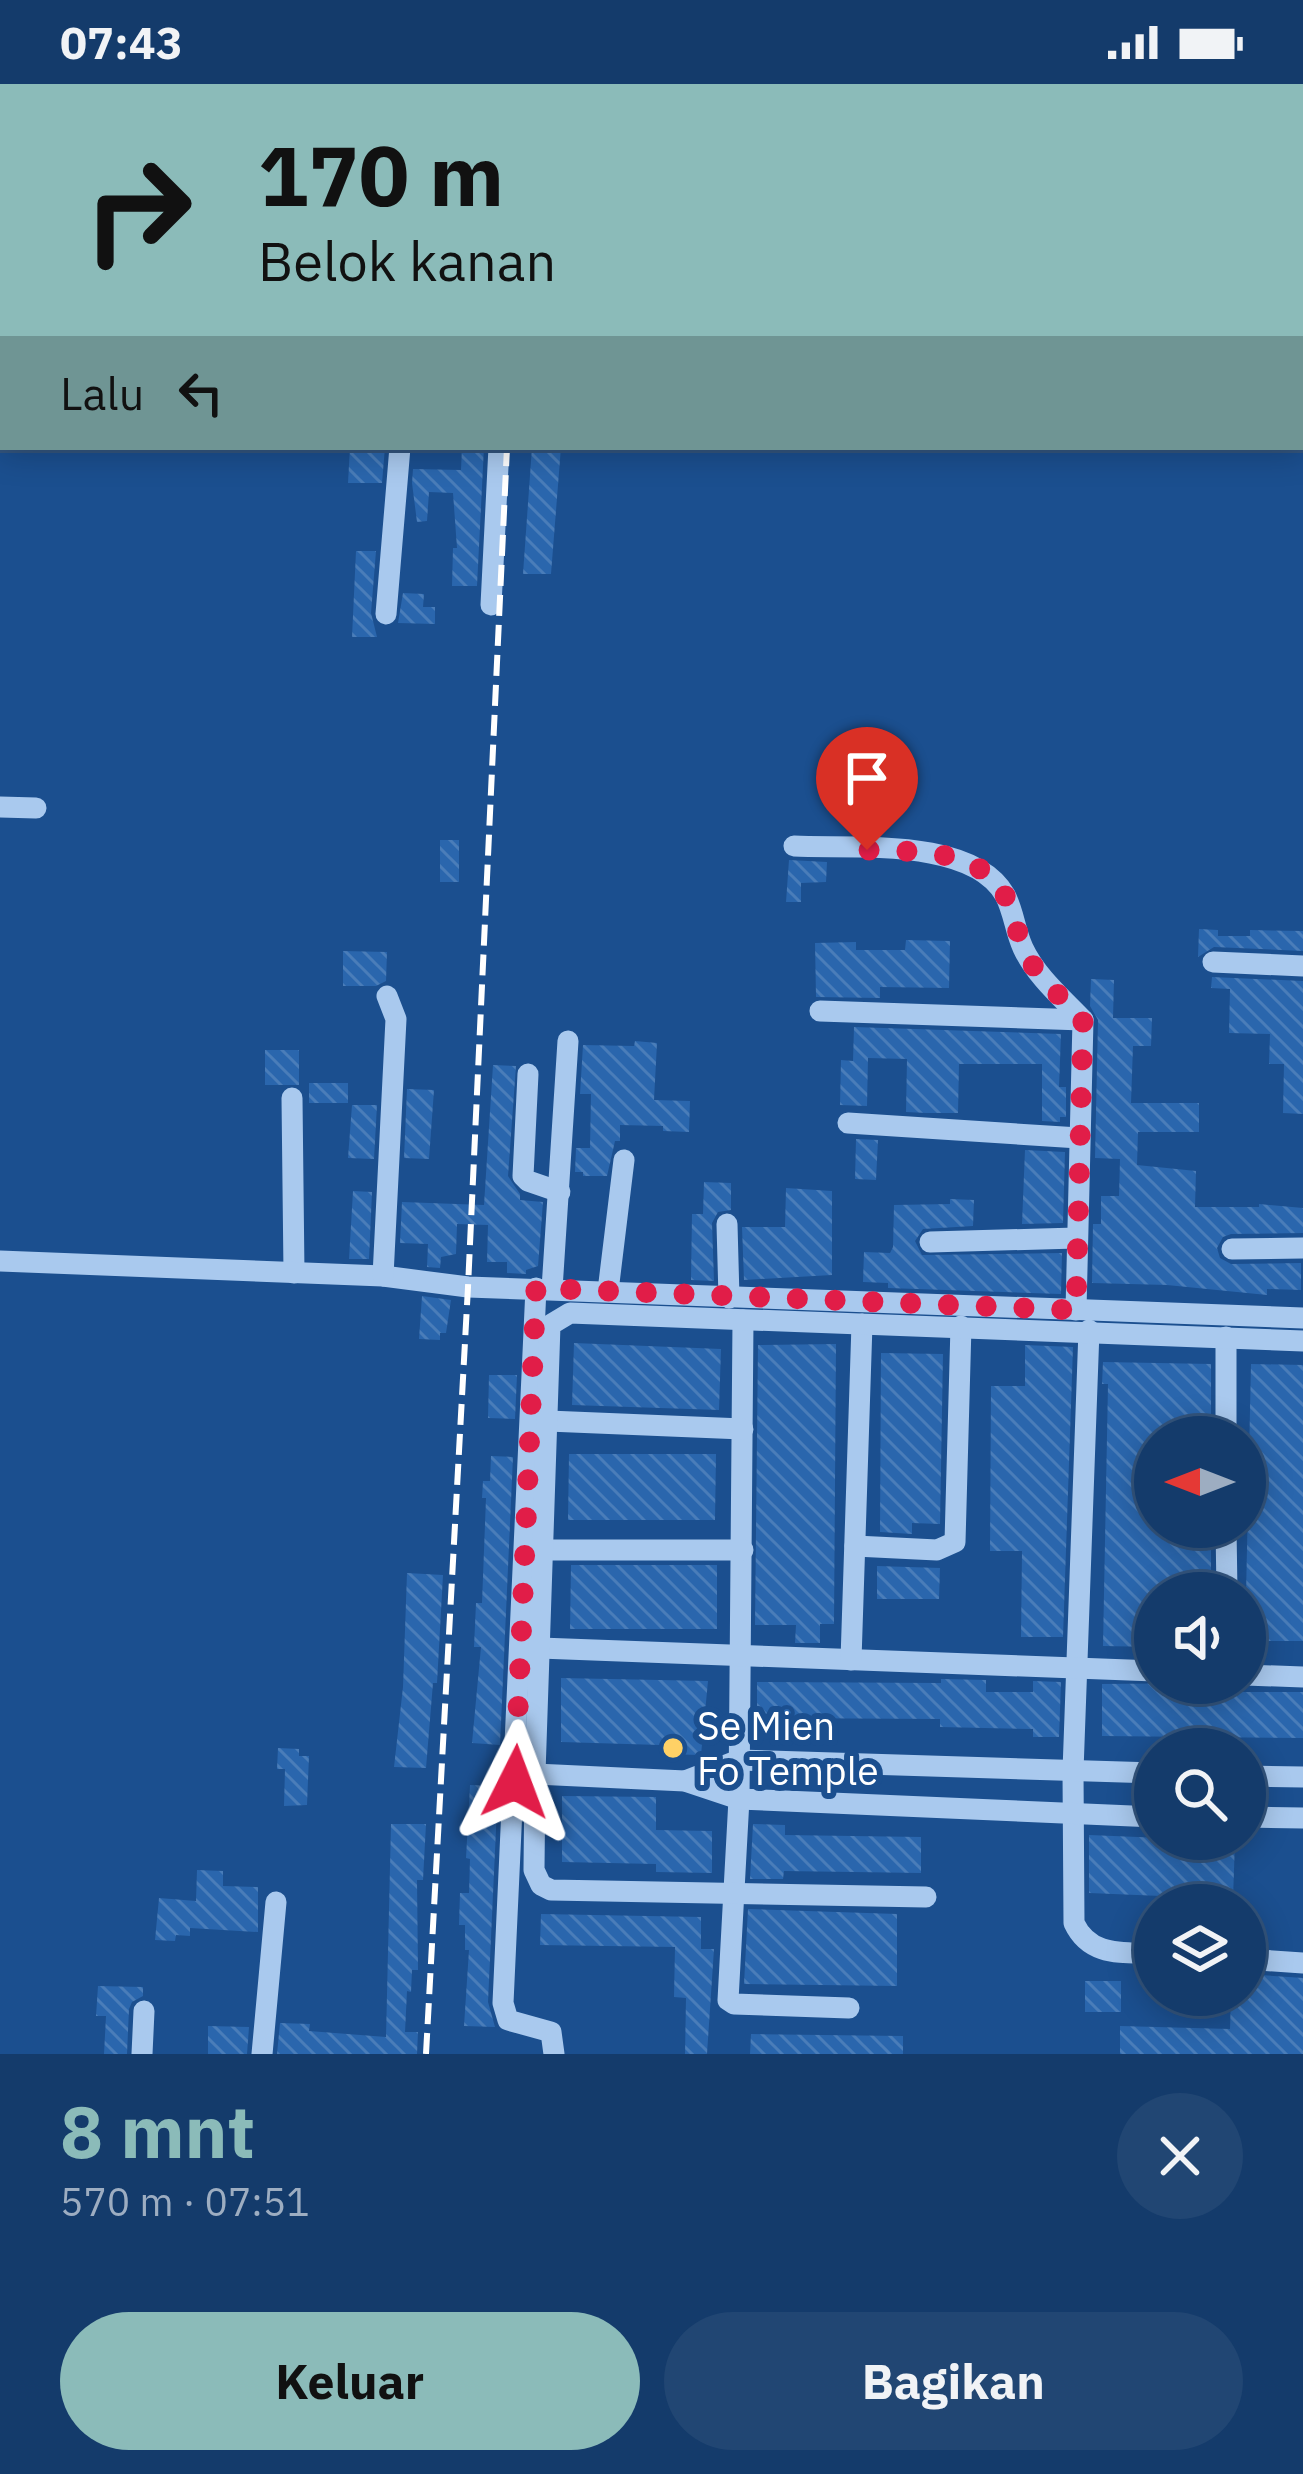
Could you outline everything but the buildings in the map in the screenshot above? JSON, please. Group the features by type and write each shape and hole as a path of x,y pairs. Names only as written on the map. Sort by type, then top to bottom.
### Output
{"street":[{"path":"386,614 400,450"},
{"path":"491,604 499,450"},
{"path":"0,807 35,808"},
{"path":"794,846 939,854 981,870 1004,893 1020,942 1037,972 1083,1020 1076,1310"},
{"path":"1213,962 1303,966"},
{"path":"382,1276 396,1019 387,996"},
{"path":"820,1011 1083,1020"},
{"path":"554,2054 551,2032 508,2020 503,2002 544,1288 560,1192 568,1041"},
{"path":"528,1074 524,1176 560,1192"},
{"path":"292,1098 294,1273"},
{"path":"848,1123 1078,1138"},
{"path":"608,1291 624,1160"},
{"path":"727,1224 729,1298"},
{"path":"930,1242 1076,1238"},
{"path":"1232,1249 1303,1248"},
{"path":"0,1261 382,1276 468,1287 1303,1318"},
{"path":"926,1898 545,1888 534,1870 548,1330 562,1315 1303,1341"},
{"path":"743,1320 740,1760 729,2002 849,2008"},
{"path":"851,1660 862,1324"},
{"path":"855,1546 937,1550 955,1542 961,1327"},
{"path":"1089,1330 1073,1772 1074,1923 1082,1939 1100,1950 1134,1952"},
{"path":"1226,1337 1226,1416"},
{"path":"548,1421 743,1429"},
{"path":"543,1550 743,1550"},
{"path":"540,1648 1134,1670"},
{"path":"1266,1676 1303,1677"},
{"path":"685,1781 740,1760 1134,1773"},
{"path":"535,1774 685,1781 739,1799 1134,1816"},
{"path":"1266,1776 1303,1777"},
{"path":"1266,1817 1303,1818"},
{"path":"262,2054 276,1902"},
{"path":"1266,1960 1303,1963"},
{"path":"142,2054 144,2011"}],"railway":[{"path":"426,2054 507,450"}],"place":[{"name":"Se Mien Fo Temple","path":"673,1748"}],"route":[{"path":"515,1782 536,1288 1076,1310 1083,1020 1037,972 994,879 959,859 939,854 867,850"}]}
